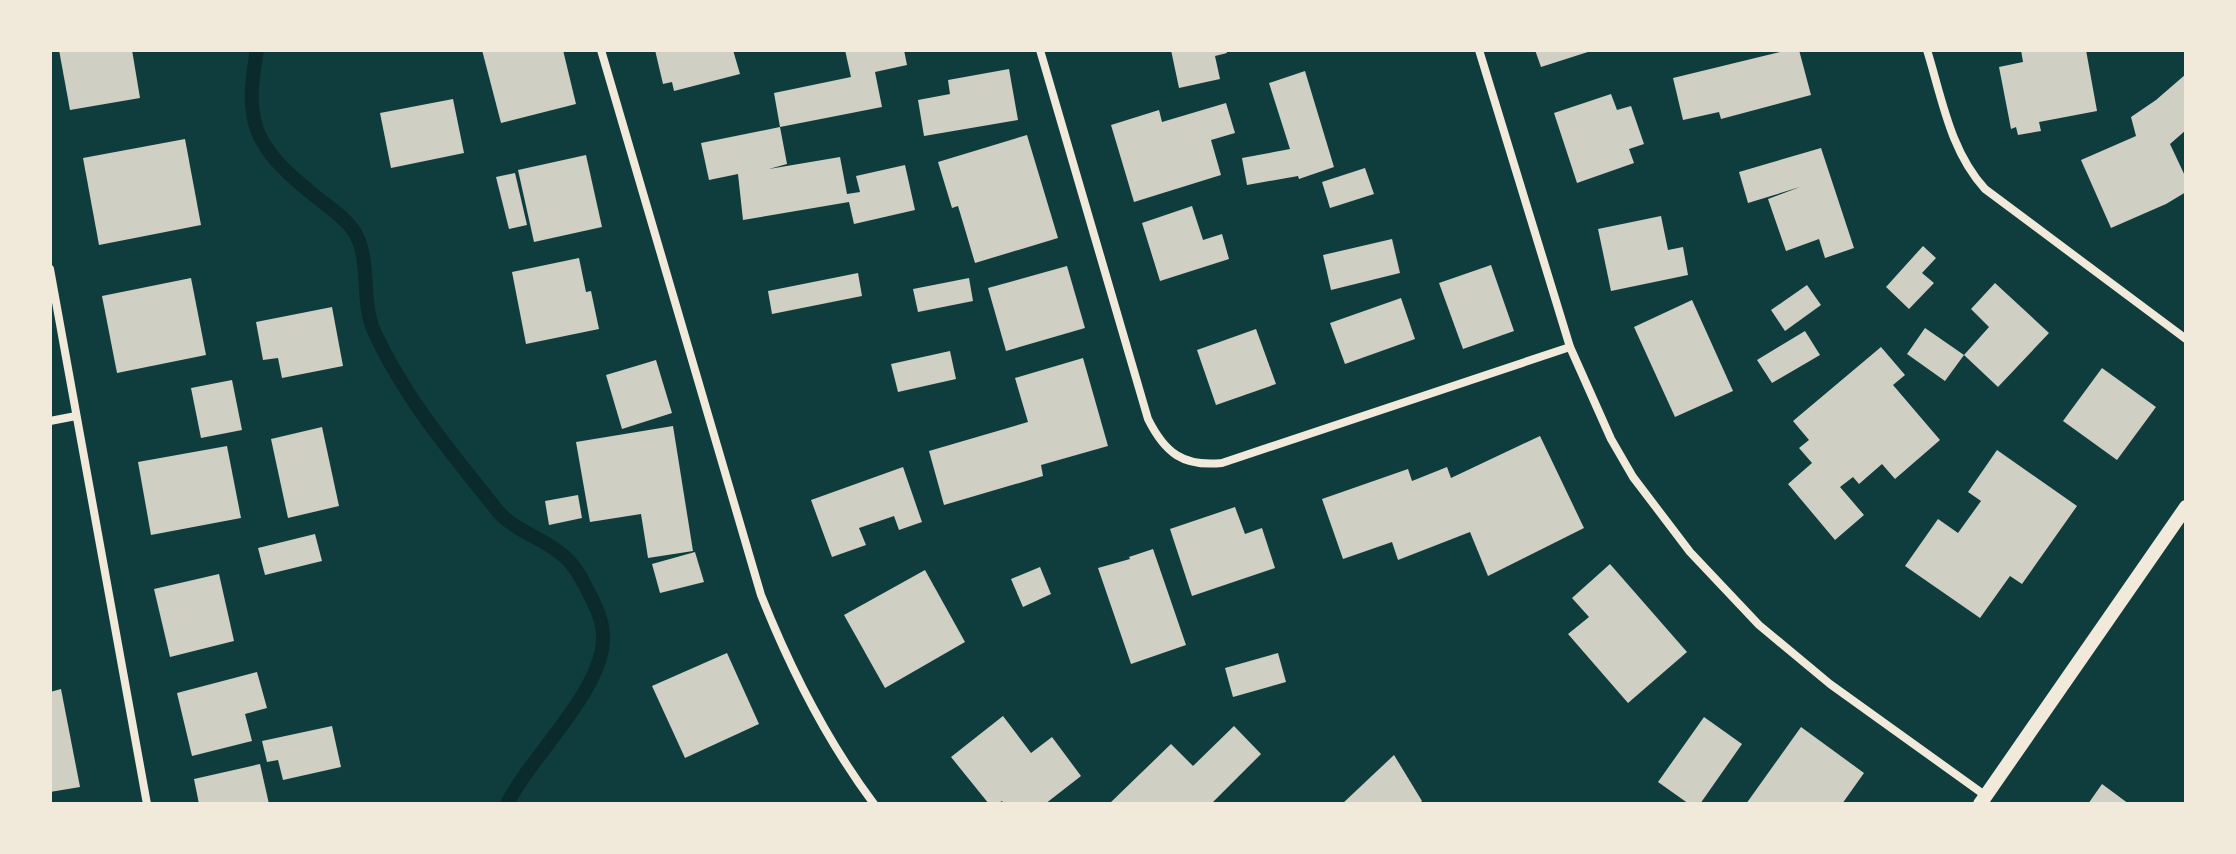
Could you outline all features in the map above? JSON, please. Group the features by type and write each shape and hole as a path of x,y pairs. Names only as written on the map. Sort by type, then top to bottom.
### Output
{"street":[{"path":"601,50 761,595 789,661 827,731 874,804"},
{"path":"1040,50 1148,419 1157,437 1171,452 1187,461 1204,465 1222,463 1570,347"},
{"path":"1479,50 1570,347 1599,414 1633,477 1682,542 1759,625 1830,684 1983,800 2186,507"},
{"path":"1927,50 1954,139 1972,174 1985,189 2186,339"},
{"path":"50,269 147,804"},
{"path":"50,421 76,416"}],"building":[{"path":"59,50 132,50 140,98 70,110"},
{"path":"482,50 563,50 576,104 501,123"},
{"path":"655,50 733,50 740,74 674,91 672,82 663,84"},
{"path":"845,50 904,50 907,65 875,72 882,107 780,127 774,93 851,77"},
{"path":"1171,50 1226,50 1227,53 1215,56 1220,79 1179,88"},
{"path":"1535,50 1591,50 1591,51 1541,67"},
{"path":"1799,50 1811,95 1721,119 1719,112 1683,120 1673,78"},
{"path":"2021,50 2086,50 2097,111 2039,122 2041,131 2018,135 2016,127 2011,129 1999,67 2023,62"},
{"path":"1009,69 1018,120 924,136 918,100 950,94 948,80"},
{"path":"1305,71 1334,167 1299,179 1298,176 1247,185 1242,158 1290,149 1269,83"},
{"path":"2186,74 2186,130 2170,144 2186,178 2186,192 2111,228 2081,160 2136,136 2131,117"},
{"path":"1611,94 1617,110 1631,106 1644,144 1629,149 1634,163 1577,183 1554,113"},
{"path":"453,99 464,153 391,168 380,113"},
{"path":"1226,103 1235,133 1211,140 1221,175 1134,202 1111,125 1159,110 1162,122"},
{"path":"780,127 787,164 769,169 840,157 847,194 860,192 856,176 905,165 915,210 854,224 849,202 743,220 738,174 709,180 701,143"},
{"path":"1027,135 1058,238 975,263 958,206 952,208 938,162"},
{"path":"185,139 201,225 99,245 83,158"},
{"path":"1821,148 1854,248 1825,258 1819,239 1786,251 1768,199 1800,187 1748,203 1739,172"},
{"path":"586,155 602,227 534,242 518,170"},
{"path":"1365,168 1374,194 1330,208 1322,182"},
{"path":"515,173 527,225 509,229 496,177"},
{"path":"1192,206 1203,240 1222,234 1229,259 1160,281 1142,223"},
{"path":"1661,216 1668,250 1683,247 1688,275 1611,291 1598,229"},
{"path":"1392,239 1400,273 1331,290 1323,255"},
{"path":"1923,246 1936,258 1922,273 1934,283 1909,309 1886,287"},
{"path":"579,258 586,292 591,291 599,329 526,344 512,272"},
{"path":"1491,265 1514,331 1463,349 1439,283"},
{"path":"1067,266 1085,328 1006,351 988,288"},
{"path":"858,273 862,296 772,314 768,291"},
{"path":"191,278 206,355 117,373 102,296"},
{"path":"969,278 973,301 918,312 913,289"},
{"path":"1995,283 2049,333 1998,387 1964,355 1989,327 1971,309"},
{"path":"1807,285 1821,305 1785,331 1771,310"},
{"path":"1401,298 1415,339 1345,364 1330,323"},
{"path":"1692,300 1733,391 1675,417 1634,327"},
{"path":"332,307 343,366 282,378 278,358 263,360 256,322"},
{"path":"1925,328 1964,355 1945,381 1907,354"},
{"path":"1256,329 1276,384 1216,405 1197,350"},
{"path":"1805,331 1820,355 1772,383 1757,360"},
{"path":"1881,347 1905,375 1893,385 1940,440 1895,479 1882,464 1859,484 1853,477 1840,487 1864,515 1835,540 1788,484 1812,463 1799,448 1809,440 1793,421"},
{"path":"950,351 956,379 898,392 891,364"},
{"path":"1083,358 1108,446 1041,465 1043,476 944,505 929,451 1028,422 1015,378"},
{"path":"656,360 672,413 622,429 606,375"},
{"path":"2102,368 2156,407 2117,460 2063,421"},
{"path":"232,380 242,430 201,438 191,388"},
{"path":"673,426 693,551 648,558 641,514 590,522 576,442"},
{"path":"322,427 339,506 288,518 271,439"},
{"path":"1540,436 1584,528 1488,576 1470,532 1398,560 1392,542 1343,559 1322,499 1408,469 1412,481 1447,467 1451,478"},
{"path":"227,446 241,518 151,535 138,462"},
{"path":"1997,450 2077,506 2022,584 2010,576 1980,618 1905,566 1938,519 1958,533 1981,501 1968,492"},
{"path":"903,467 922,522 899,530 894,516 859,528 866,545 832,557 811,500"},
{"path":"578,495 582,518 549,525 545,501"},
{"path":"1235,507 1245,534 1262,528 1275,568 1192,596 1170,529"},
{"path":"315,534 322,561 265,575 258,548"},
{"path":"1153,549 1186,645 1131,664 1098,568"},
{"path":"695,552 704,582 660,593 652,564"},
{"path":"1610,564 1687,652 1628,703 1568,634 1589,617 1572,598"},
{"path":"1040,567 1051,594 1023,607 1011,579"},
{"path":"925,570 965,642 885,688 844,615"},
{"path":"219,574 234,641 170,657 154,589"},
{"path":"727,653 759,724 685,758 652,686"},
{"path":"1278,653 1286,682 1233,697 1225,668"},
{"path":"257,672 267,708 245,714 252,741 192,756 177,693"},
{"path":"61,689 80,787 50,792 50,692"},
{"path":"1003,716 1031,753 1052,737 1081,776 1045,804 1004,804 1002,801 989,804 951,757"},
{"path":"1704,717 1742,744 1700,804 1689,804 1658,782"},
{"path":"332,726 341,767 283,780 278,760 267,762 262,741"},
{"path":"1234,726 1261,754 1211,804 1109,804 1171,744 1193,766"},
{"path":"1801,727 1864,773 1842,804 1746,804"},
{"path":"1394,755 1422,801 1419,804 1342,804"},
{"path":"260,764 269,804 199,804 194,779"},
{"path":"2102,784 2129,804 2088,804"}],"waterway":[{"path":"257,50 252,96 257,130 275,160 354,231 363,254 370,319 400,379 430,424 497,510 513,524 558,551 573,566 600,617 603,633 601,654 593,676 507,804"}]}
